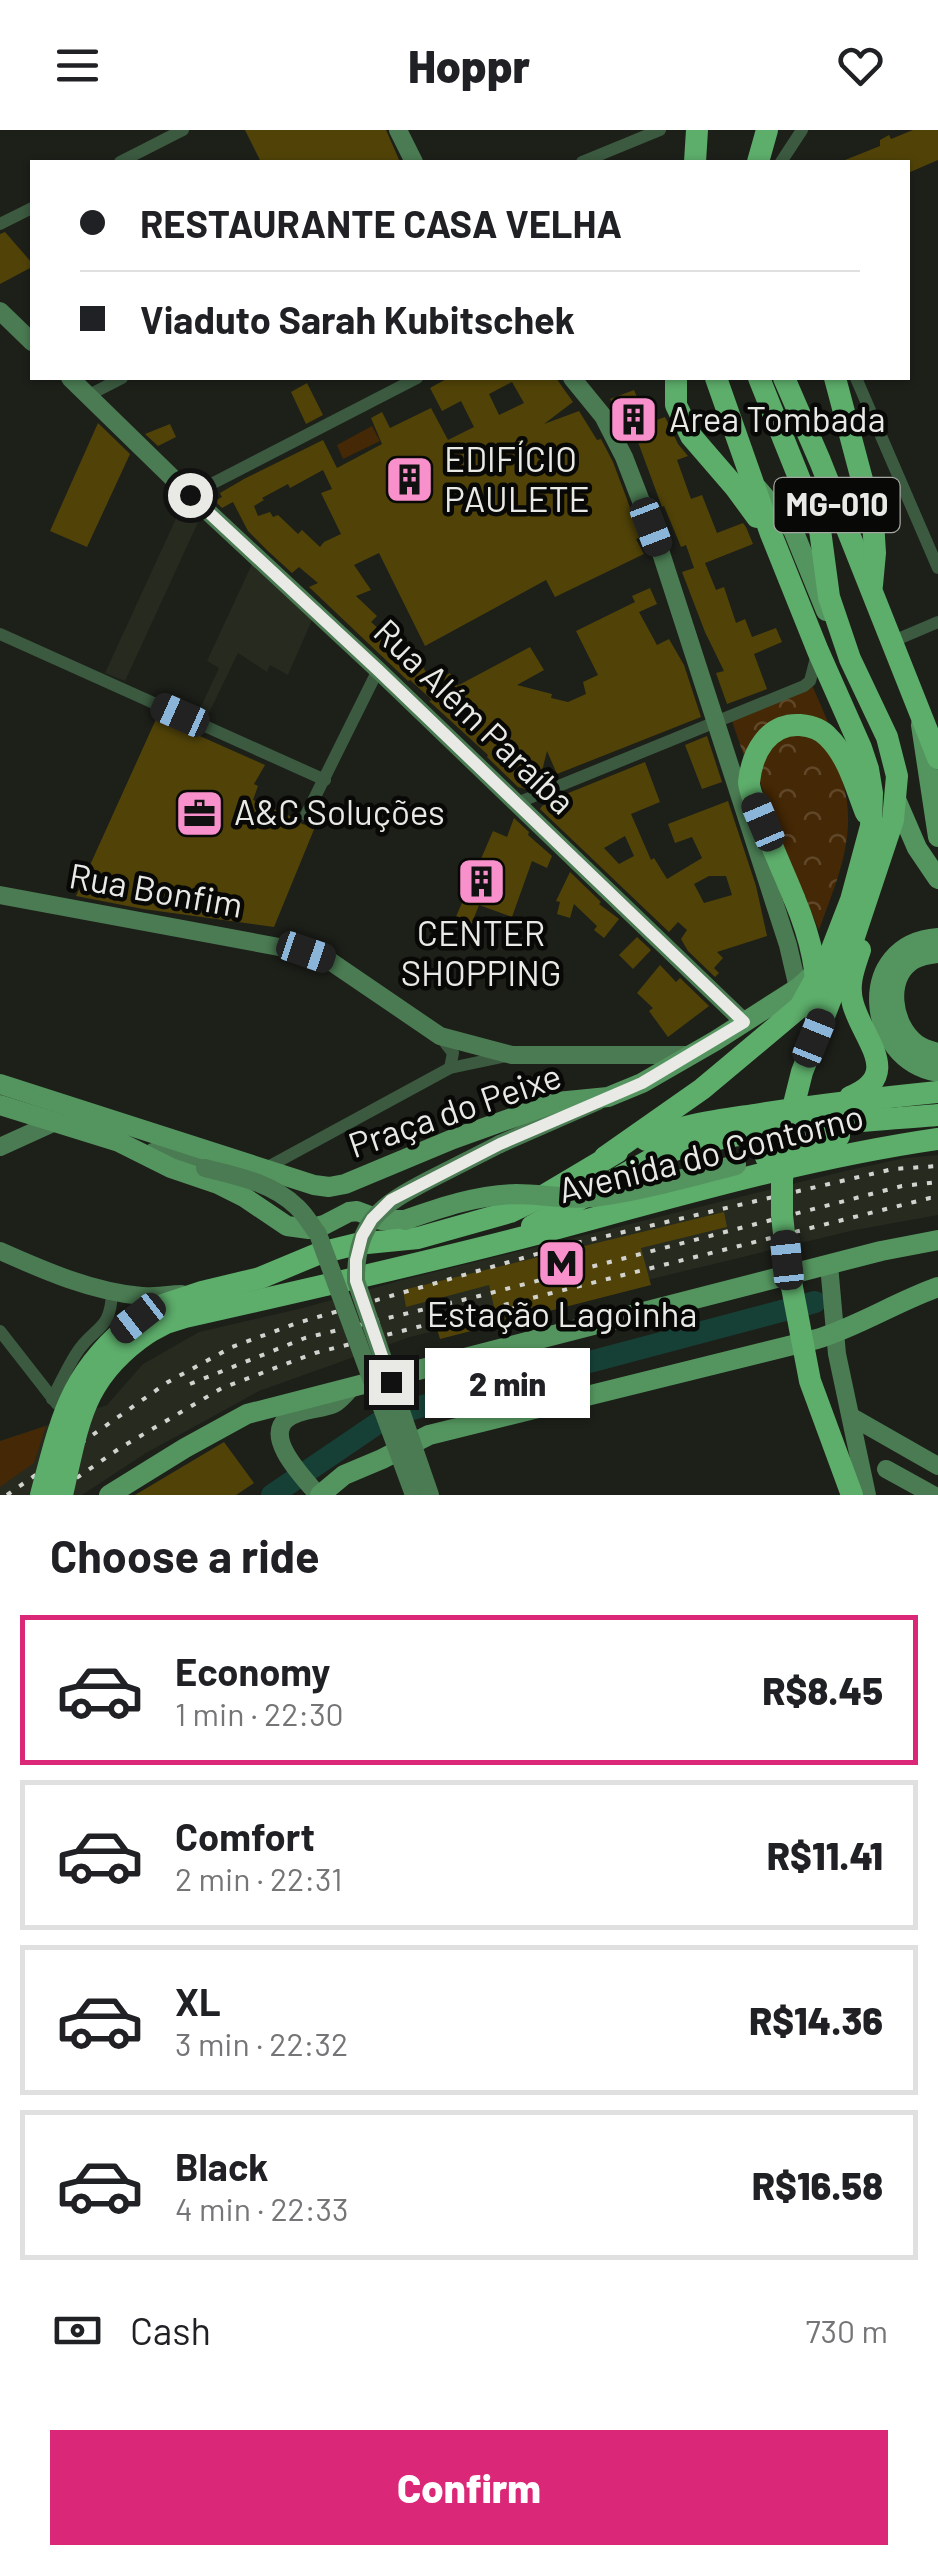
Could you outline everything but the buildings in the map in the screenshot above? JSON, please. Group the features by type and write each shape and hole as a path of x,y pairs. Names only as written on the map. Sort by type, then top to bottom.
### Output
{"highway":[{"path":"695,160 697,130"},
{"path":"759,160 768,130"},
{"path":"766,160 768,130"},
{"path":"676,380 676,405 691,436 770,534"},
{"name":"MG-010","path":"717,380 770,534 868,769 871,826 851,900 821,967"},
{"path":"760,380 820,530 834,613 887,737 897,776 893,820 848,954 802,1072 788,1128 782,1180 787,1260 810,1380 861,1492"},
{"name":"MG-010","path":"785,380 920,716"},
{"path":"837,380 874,521 871,589"},
{"path":"920,716 938,758"},
{"path":"814,1038 818,995 815,958 807,928 748,786 757,750 772,732 793,724 810,726 827,735 843,757 871,826"},
{"path":"837,1102 860,1093 878,1072 878,1060 852,1004 850,982 890,847 888,781"},
{"path":"606,1157 702,1089 800,1007 821,967"},
{"name":"Avenida do Contorno","path":"62,1495 75,1435 92,1389 163,1305 260,1278 340,1248 418,1238 510,1212 606,1157 671,1129 837,1102 938,1092"},
{"path":"766,1158 817,1140 938,1118"},
{"name":"Avenida do Contorno","path":"502,1242 659,1155 679,1148 755,1133 938,1118"},
{"path":"766,1158 890,1139 938,1139"},
{"name":"Avenida do Contorno","path":"41,1495 71,1394 100,1351 143,1325 166,1323 502,1242 754,1176 938,1139"}],"main road":[{"path":"755,486 793,530 880,742 888,781 917,848 938,879"},
{"path":"920,716 938,837"},
{"path":"938,938 910,944 898,952 882,975 878,1001 882,1024 891,1042 914,1064 938,1072"},
{"path":"938,953 913,960 904,968 894,997 896,1014 909,1038 920,1048 938,1053"},
{"name":"Praça do Peixe","path":"0,1084 329,1187 557,1102 608,1097 642,1083 798,988 821,967"},
{"path":"0,1104 119,1142 244,1197 287,1226 309,1230 350,1212 381,1220 405,1220 478,1197 516,1194 588,1198 766,1158"},
{"path":"109,1495 247,1414 881,1250 938,1240"},
{"path":"315,1490 428,1434 834,1334 906,1298 938,1287"}],"street":[{"path":"124,160 184,130"},
{"path":"398,130 413,160"},
{"path":"587,160 660,130"},
{"path":"782,160 802,130"},
{"path":"0,224 30,209"},
{"path":"1,315 30,340"},
{"name":"Rua Além Paraíba","path":"72,380 744,1022"},
{"path":"89,396 118,380"},
{"path":"190,495 413,380"},
{"path":"574,380 604,416 661,553 788,945 798,988"},
{"path":"857,380 938,568"},
{"path":"892,642 938,622"},
{"path":"0,634 325,780"},
{"path":"517,803 804,686 810,680 818,652"},
{"path":"306,815 378,670"},
{"path":"715,722 748,786"},
{"name":"Rua Bonfim","path":"0,896 306,952 326,959 440,1036 512,1055 692,1055"},
{"path":"440,1036 453,1053 450,1068"},
{"path":"266,1168 450,1068 512,1055"},
{"path":"430,1495 356,1281 362,1236 391,1200 500,1144 608,1097"},
{"path":"0,1147 55,1122"},
{"path":"119,1142 248,1180 277,1192 298,1207 318,1234 414,1495"},
{"path":"0,1252 62,1277 112,1291 144,1296 202,1292"},
{"path":"829,1265 834,1334 852,1417 861,1492"},
{"path":"0,1330 55,1402 77,1352 108,1319 112,1291"},
{"path":"379,1348 384,1410"},
{"path":"315,1490 284,1450 280,1434 284,1420 335,1403 355,1385"},
{"path":"852,1417 938,1466"},
{"path":"880,1434 880,1458 886,1470 933,1495"},
{"path":"861,1492 886,1470"}],"shaded area":[{"path":"185,499 201,516 125,681 105,673"},
{"path":"252,564 312,620 288,675 270,665 267,672 238,653 207,717 198,713 219,668 207,661"},
{"path":"938,1155 938,1215 855,1230 410,1337 259,1391 146,1453 82,1495 0,1495 0,1441 107,1405 143,1364 199,1332 845,1171"}],"green space":[{"path":"372,426 380,441 343,459 337,445"},
{"path":"812,685 831,729 800,718 745,759 731,718"},
{"path":"799,729 835,757 847,800 844,856 819,930 762,797 757,772 765,747"},
{"path":"46,1426 34,1463 0,1487 0,1441"}],"waterway":[{"path":"272,1495 397,1413 815,1302"}],"railway":[{"path":"7,1495 168,1382 232,1347 297,1323 568,1245 893,1169 938,1166"},
{"path":"190,1384 305,1338 902,1186 938,1182"},
{"path":"504,1305 938,1198"},
{"path":"451,1323 519,1307"},
{"path":"52,1495 120,1448 222,1388 315,1353 465,1315"}],"place":[{"name":"Area Tombada","path":"634,420"},
{"name":"EDIFÍCIO PAULETE","path":"409,480"},
{"name":"A&C Soluções","path":"199,813"},
{"name":"CENTER SHOPPING","path":"481,882"},
{"name":"Estação Lagoinha","path":"562,1263"}],"route":[{"path":"190,495 744,1022 642,1083 500,1144 391,1200 372,1219 362,1236 356,1281 391,1382"}]}
